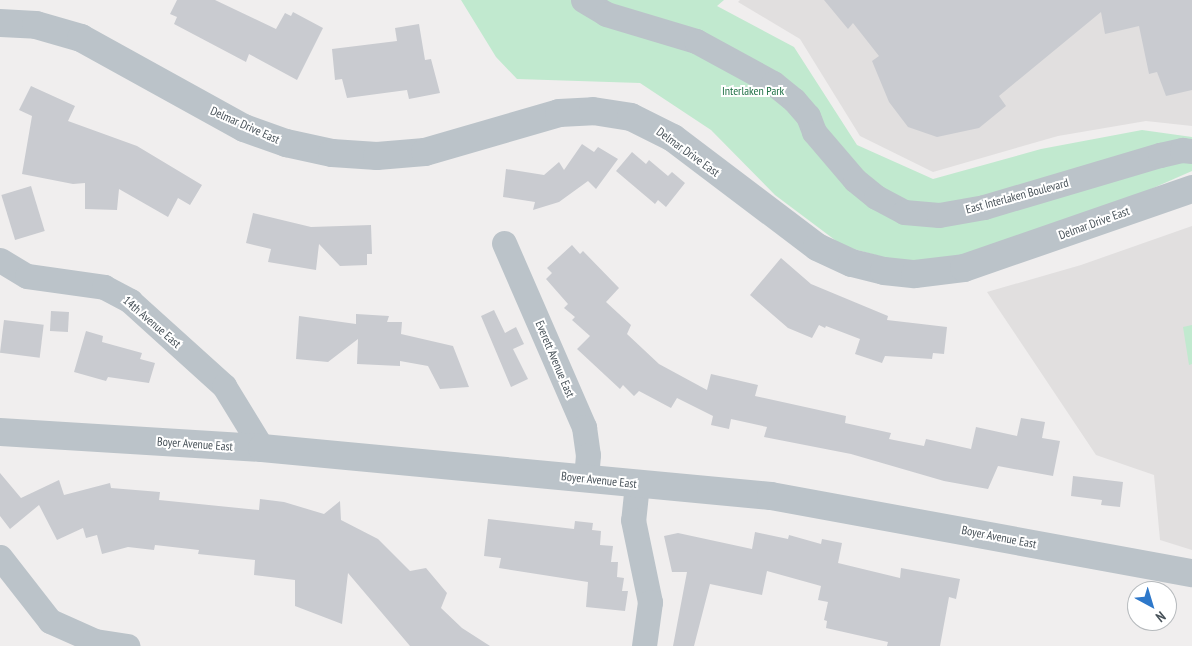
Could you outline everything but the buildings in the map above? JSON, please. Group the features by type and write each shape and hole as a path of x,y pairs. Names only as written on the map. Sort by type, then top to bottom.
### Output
{"street":[{"name":"East Interlaken Boulevard","path":"583,0 606,14 696,41 773,83 794,100 808,116 814,132 855,180 876,197 904,212 939,215 984,207 1160,155 1182,150 1192,151"},
{"name":"Delmar Drive East","path":"0,23 36,25 80,38 244,128 286,143 332,153 377,156 425,152 559,113 593,110 631,117 673,138 817,247 852,263 884,271 944,272 973,266 1192,189"},
{"name":"Everett Avenue East","path":"504,243 584,427 588,455 586,479"},
{"name":"14th Avenue East","path":"0,260 27,276 104,287 130,301 224,386 262,448"},
{"name":"Boyer Avenue East","path":"0,432 262,448 804,501 1192,573"},
{"path":"637,484 633,520 650,602 644,646"},
{"path":"0,557 50,621 95,641 128,646"}],"shaded area":[{"path":"740,0 1192,0 1192,126 1146,121 1058,136 933,172 860,136 800,39 738,2"},
{"path":"1192,226 1192,550 1160,540 1154,475 1096,455 987,292 1081,265"}],"green space":[{"name":"Interlaken Park","path":"461,0 724,0 717,6 794,47 857,145 933,179 1041,149 1142,130 1192,137 1192,171 1103,210 967,256 904,263 843,246 775,195 711,130 640,83 517,79 496,57"},
{"path":"1192,325 1192,364 1189,365 1183,327"}]}
